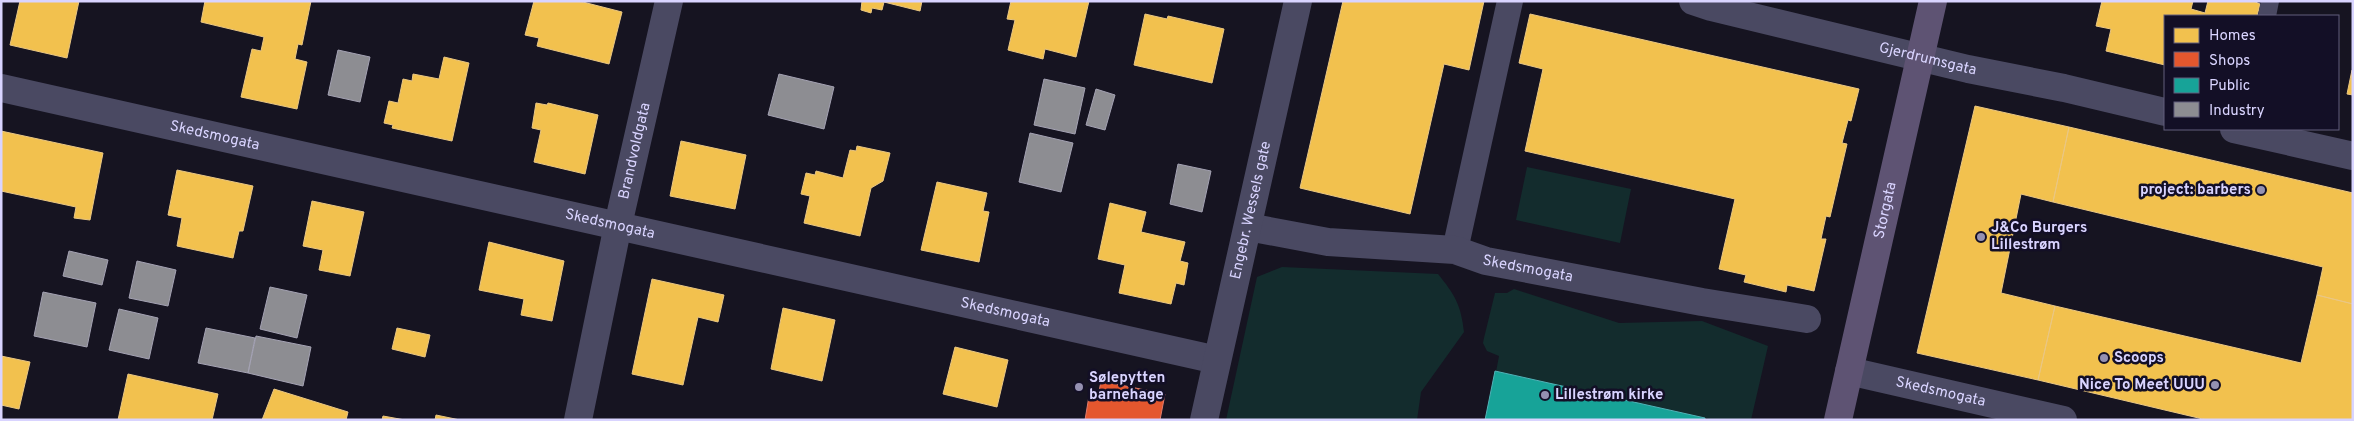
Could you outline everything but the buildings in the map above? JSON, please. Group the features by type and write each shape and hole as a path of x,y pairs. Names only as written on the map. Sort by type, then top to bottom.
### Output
{"main road":[{"name":"Storgata","path":"1838,420 1932,1"}],"street":[{"name":"Brandvoldgata","path":"578,420 618,225 670,1"},
{"name":"Engebr. Wessels gate","path":"1204,420 1298,1"},
{"path":"1455,250 1510,1"},
{"name":"Gjerdrumsgata","path":"1693,1 1711,7 1920,57 2164,112"},
{"name":"Skedsmogata","path":"1,88 1217,360"},
{"path":"2240,130 2353,156"},
{"name":"Skedsmogata","path":"1248,227 1328,242 1455,250 1486,261 1702,302 1807,319"},
{"name":"Skedsmogata","path":"1849,370 2063,420"}],"lane":[{"path":"2267,15 2270,1"}],"green space":[{"path":"1527,167 1631,189 1620,243 1516,220"},
{"path":"1282,267 1438,274 1456,301 1461,314 1464,332 1421,392 1417,420 1226,420 1257,277"},
{"path":"1514,289 1619,323 1702,321 1768,346 1751,420 1714,420 1496,372 1499,356 1487,351 1483,343 1484,338 1495,293 1507,293"}],"place":[{"name":"project: barbers","path":"2261,190"},
{"name":"J&Co Burgers Lillestrøm","path":"1981,237"},
{"name":"Scoops","path":"2104,358"},
{"name":"Nice To Meet UUU","path":"2215,385"},
{"name":"Sølepytten barnehage","path":"1079,387"},
{"name":"Lillestrøm kirke","path":"1545,395"}]}
